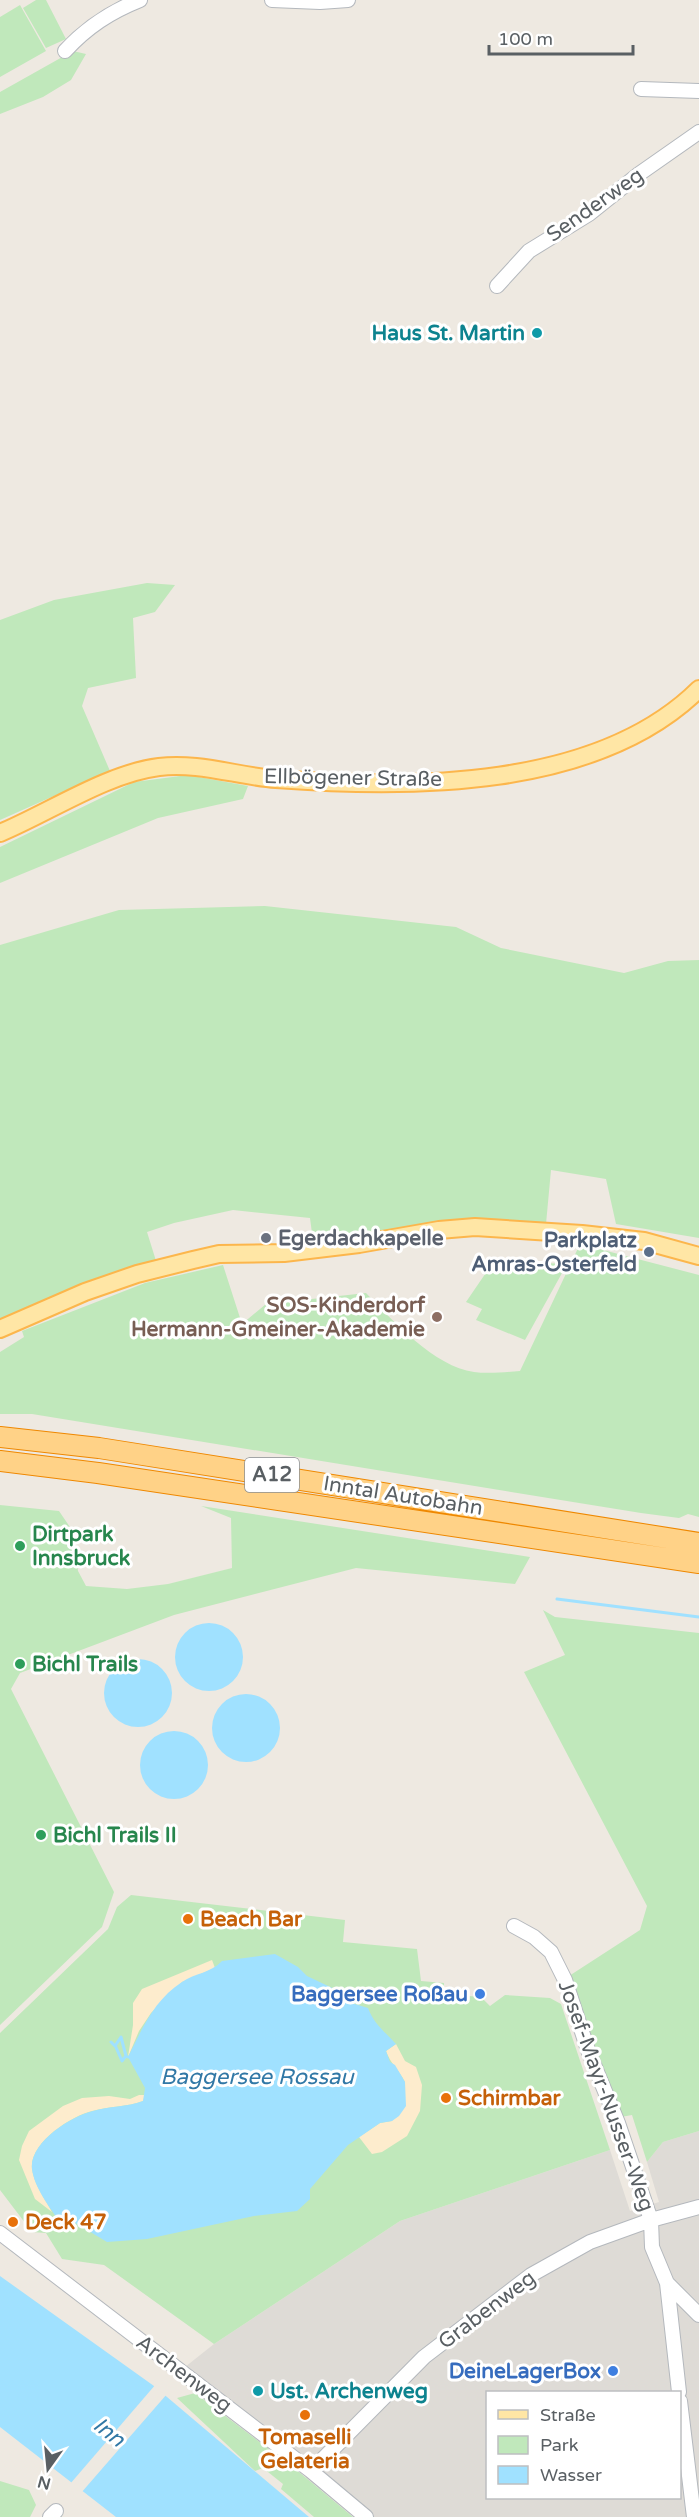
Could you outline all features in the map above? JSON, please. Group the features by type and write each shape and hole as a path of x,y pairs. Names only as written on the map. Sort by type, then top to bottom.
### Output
{"highway":[{"name":"Inntal Autobahn","path":"0,1437 122,1451 699,1543"},
{"name":"Inntal Autobahn","path":"0,1461 98,1473 699,1563"}],"main road":[{"name":"Ellbögener Straße","path":"0,833 111,782 157,767 193,766 276,779 361,782 446,781 527,771 627,739 661,721 699,688"},
{"path":"0,1329 85,1292 137,1274 219,1254 284,1252 358,1244 439,1230 475,1227 582,1234 644,1241 699,1256"}],"street":[{"path":"65,51 90,26 110,13 140,0"},
{"path":"272,0 321,2 348,0"},
{"path":"641,89 699,91"},
{"name":"Senderweg","path":"497,286 529,251 589,214 639,174 699,132"},
{"name":"Josef-Mayr-Nusser-Weg","path":"513,1926 534,1937 551,1952 565,1980 588,2050 618,2123 651,2220 652,2247 667,2283 679,2391"},
{"name":"Grabenweg","path":"311,2471 424,2357 531,2275 590,2242 651,2220 699,2207"},
{"name":"Archenweg","path":"0,2233 311,2471 366,2517"},
{"path":"667,2283 699,2315"},
{"path":"681,2410 693,2517"}],"shaded area":[{"path":"699,2131 699,2517 366,2517 180,2371 214,2344 400,2221 610,2150 630,2211 659,2202 647,2162 663,2142"}],"green space":[{"path":"36,0 46,0 66,39 46,48 23,8"},
{"path":"20,5 46,51 0,77 0,17"},
{"path":"73,51 86,54 71,80 43,97 0,114 0,92"},
{"path":"147,583 175,585 155,612 133,618 136,678 88,688 82,706 110,771 0,820 0,620 54,600"},
{"path":"188,775 248,786 243,799 158,818 0,883 0,847 134,782"},
{"path":"265,906 456,927 501,948 624,973 668,961 699,960 699,1238 616,1224 606,1179 551,1170 546,1224 342,1237 313,1241 310,1218 233,1210 174,1223 147,1232 157,1264 0,1322 0,945 119,910"},
{"path":"580,1244 699,1275 699,1517 688,1514 679,1518 641,1513 32,1414 0,1414 0,1352 24,1337 22,1331 145,1283 223,1265 242,1324 266,1304 366,1293 415,1341 444,1361 474,1372 520,1371"},
{"path":"494,1261 567,1264 525,1340 476,1320 482,1309 466,1302"},
{"path":"0,1505 59,1511 74,1533 78,1571 86,1586 127,1589 168,1584 232,1568 231,1518 201,1506 530,1557 515,1584 356,1568 174,1615 20,1673 11,1689 114,1892 102,1927 0,2025"},
{"path":"543,1610 555,1617 699,1633 699,2131 663,2142 647,2162 632,2115 621,2117 569,1976 640,1930 647,1906 524,1672 565,1655"},
{"path":"131,1895 345,1920 343,1942 417,1949 421,1981 444,1983 444,1994 481,1997 490,2006 505,1995 550,1998 561,2004 610,2150 400,2221 214,2344 104,2265 62,2259 46,2233 32,2232 0,2190 0,2033 108,1929 117,1907"},
{"path":"195,2393 299,2472 353,2517 314,2517 281,2489 283,2484 263,2468 255,2471 177,2398"},
{"path":"0,2481 29,2490 36,2505 30,2517 0,2517"}],"sand":[{"path":"212,1960 215,1968 182,1982 151,2013 139,2031 128,2057 133,2025 133,2003 142,1989"},
{"path":"396,2044 405,2061 416,2067 422,2085 420,2111 407,2136 382,2152 372,2154 359,2137 380,2123 392,2121 405,2082 386,2051"},
{"path":"145,2095 143,2101 83,2114 63,2125 44,2141 33,2159 32,2169 37,2186 52,2212 35,2199 19,2160 29,2131 63,2106 82,2098 109,2096 130,2099"}],"water":[{"path":"209,1623 222,1626 233,1633 240,1644 243,1657 240,1670 233,1681 222,1688 209,1691 196,1688 185,1681 178,1670 175,1657 178,1644 185,1633 196,1626"},
{"path":"138,1659 151,1662 162,1669 169,1680 172,1693 169,1706 162,1717 151,1724 138,1727 125,1724 114,1717 107,1706 104,1693 107,1680 114,1669 125,1662"},
{"path":"246,1694 259,1697 270,1704 277,1715 280,1728 277,1741 270,1752 259,1759 246,1762 233,1759 222,1752 215,1741 212,1728 215,1715 222,1704 233,1697"},
{"path":"174,1731 187,1734 198,1741 205,1752 208,1765 205,1778 198,1789 187,1796 174,1799 161,1796 150,1789 143,1778 140,1765 143,1752 150,1741 161,1734"},
{"name":"Baggersee Rossau","path":"275,1954 298,1967 307,1976 345,1994 348,2002 368,2008 377,2023 396,2044 386,2051 390,2062 395,2065 405,2082 406,2106 399,2116 392,2121 380,2123 348,2145 310,2189 310,2199 297,2211 254,2216 147,2239 107,2242 72,2221 60,2222 47,2204 33,2176 33,2159 44,2141 63,2125 84,2114 143,2101 145,2088 128,2057 156,2006 172,1989 222,1961"},
{"name":"Inn","path":"0,2276 154,2386 309,2517 116,2517 0,2427"}],"pier":[{"path":"156,2384 167,2394 81,2493 70,2484"}],"waterway":[{"path":"557,1599 699,1617"},
{"path":"111,2042 115,2046 121,2037 128,2057"},
{"path":"115,2045 122,2061 125,2057"}],"place":[{"name":"Haus St. Martin","path":"537,333"},
{"name":"Egerdachkapelle","path":"266,1238"},
{"name":"Parkplatz Amras-Osterfeld","path":"649,1252"},
{"name":"SOS-Kinderdorf Hermann-Gmeiner-Akademie","path":"437,1317"},
{"name":"Dirtpark Innsbruck","path":"20,1546"},
{"name":"Bichl Trails","path":"20,1664"},
{"name":"Bichl Trails II","path":"41,1835"},
{"name":"Beach Bar","path":"188,1919"},
{"name":"Baggersee Roßau","path":"480,1994"},
{"name":"Schirmbar","path":"446,2098"},
{"name":"Deck 47","path":"13,2222"},
{"name":"DeineLagerBox","path":"613,2371"},
{"name":"Ust. Archenweg","path":"258,2391"},
{"name":"Tomaselli Gelateria","path":"305,2415"}]}
